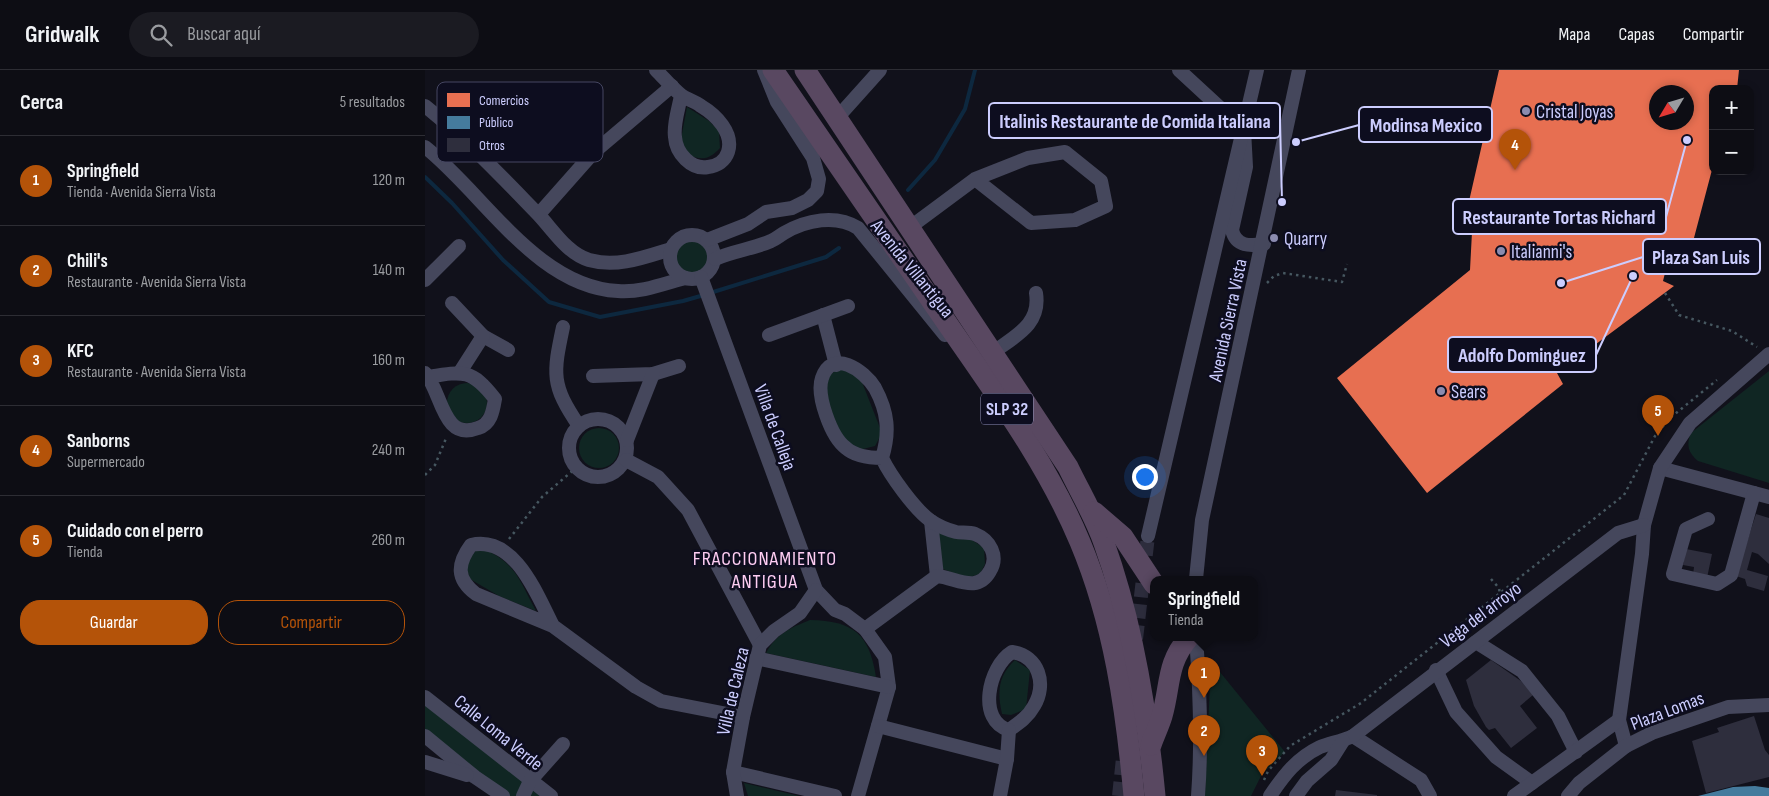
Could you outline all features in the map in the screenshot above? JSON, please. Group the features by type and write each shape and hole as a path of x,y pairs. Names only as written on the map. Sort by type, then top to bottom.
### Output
{"highway":[{"name":"SLP 32","path":"773,70 983,376 1014,418 1053,483 1090,569 1116,656 1128,728 1135,796"},
{"name":"SLP 32","path":"805,70 1068,467 1087,506 1104,542 1130,628 1151,745 1155,796"},
{"path":"1087,506 1123,537 1150,578"},
{"path":"1151,745 1162,717 1170,669 1178,650 1186,641"}],"street":[{"path":"656,70 677,90 718,120 726,131 730,144 727,154 713,166 703,168 688,163 680,152 675,138 677,90"},
{"path":"707,240 748,224 760,214 791,208 808,200 817,191 819,179 813,158 777,102 764,70"},
{"path":"837,118 880,70"},
{"path":"1179,70 1244,130 1246,167 1232,230 1238,241 1248,246 1263,244"},
{"name":"Avenida Sierra Vista","path":"1148,536 1257,70"},
{"name":"Avenida Sierra Vista","path":"1196,576 1203,520 1299,70"},
{"path":"603,146 677,90"},
{"path":"425,106 437,116"},
{"path":"425,147 437,159"},
{"path":"909,228 975,179 1028,158 1065,152 1101,181 1106,206 1075,220 1031,223 975,179"},
{"path":"440,162 533,254 551,268 575,282 600,290 619,292 641,289 685,278 703,282 711,270 715,259 712,245 707,240 694,234 687,235 675,242 671,248 672,266 685,278"},
{"path":"487,162 539,214 566,246 588,260 608,262 631,261 671,248"},
{"path":"539,214 585,162"},
{"path":"773,211 784,233"},
{"name":"Avenida Villantigua","path":"715,259 771,241 784,233 818,221 837,219 848,222 859,228 940,330 983,376"},
{"path":"748,224 758,244"},
{"path":"425,280 459,246"},
{"name":"Villa de Calleja","path":"703,282 816,590"},
{"path":"992,352 1034,319 1038,306 1036,293"},
{"path":"452,302 483,336 508,350"},
{"path":"769,335 848,306"},
{"path":"823,316 836,365"},
{"path":"563,327 555,367 557,386 565,405 579,426"},
{"path":"460,372 483,336"},
{"path":"1626,746 1619,720 1642,554 1644,526 1660,468 1690,423 1763,348"},
{"path":"865,629 937,576 952,578 966,584 975,585 985,578 992,569 995,556 991,546 975,534 956,532 931,521 890,474 882,458 888,438 887,417 870,380 859,368 846,364 826,369 822,379 820,395 832,429 846,449 857,454 882,458"},
{"path":"593,376 653,374 679,366"},
{"path":"460,372 473,377 495,399 492,415 483,427 472,431 461,430 451,424 443,412 427,375 460,372"},
{"path":"627,440 615,424 596,418 579,426 569,443 569,453 577,468 586,474 604,477 613,474 625,460 628,450 627,440 653,374"},
{"path":"625,460 658,477 688,510 758,652 889,687"},
{"path":"1660,468 1769,497"},
{"path":"1708,520 1686,529 1673,574 1717,584 1731,575 1755,493"},
{"path":"931,521 937,576"},
{"name":"Vega del arroyo","path":"1296,796 1307,781 1331,760 1348,738 1618,533 1644,526"},
{"path":"553,626 517,563 501,549 484,542 471,545 462,557 461,577 466,586 476,594 553,626 636,687 661,701 743,717"},
{"path":"816,590 835,610 865,629 885,657 889,687 858,796"},
{"name":"Villa de Caleza","path":"737,796 733,772 758,652 774,631 800,613 816,590"},
{"path":"1196,641 1200,692 1201,756 1198,796"},
{"path":"1476,642 1522,671 1558,716 1576,752"},
{"path":"1012,652 1029,657 1034,662 1038,672 1039,694 1025,719 1009,730 1002,728 991,715 990,688 996,668 1004,657 1012,652"},
{"path":"1436,670 1456,712 1496,757 1532,783"},
{"name":"Calle Loma Verde","path":"425,697 551,796"},
{"name":"Plaza Lomas","path":"1568,796 1579,783 1626,746 1652,733 1728,707 1769,705"},
{"path":"1514,796 1619,720"},
{"path":"878,726 1007,759"},
{"path":"1000,796 1007,759 1009,730"},
{"path":"425,736 475,777 503,796"},
{"path":"1348,738 1421,780 1430,796"},
{"name":"Vega del arroyo","path":"1265,792 1303,756 1322,746 1348,738"},
{"path":"523,796 530,781 563,744"},
{"path":"425,762 475,777"},
{"path":"733,772 835,796"}],"path":[{"path":"1266,285 1274,276 1283,272 1342,282 1347,264"},
{"path":"1665,293 1679,315 1733,331 1763,348"},
{"path":"1751,353 1763,348"},
{"path":"1265,792 1268,771 1290,746 1361,703 1500,595 1624,495 1655,436 1670,418 1721,377"},
{"path":"425,475 435,466 451,424"},
{"path":"501,549 542,497 577,468"},
{"path":"1491,579 1499,588 1500,595"}],"green space":[{"path":"687,107 709,121 719,131 720,148 708,157 697,158 687,154 681,139"},
{"path":"692,241 704,245 708,257 704,269 692,273 680,269 676,257 680,245"},
{"path":"836,370 849,370 860,377 882,433 875,446 859,450 842,439 824,393 829,376"},
{"path":"1769,371 1769,483 1698,461 1692,455 1689,448 1691,433"},
{"path":"467,383 481,389 487,403 481,417 467,423 453,417 447,403 453,389"},
{"path":"599,428 613,434 619,448 613,462 599,468 585,462 579,448 585,434"},
{"path":"938,531 972,540 984,548 985,564 980,574 966,578 943,569"},
{"path":"479,547 509,565 520,580 536,611 499,596 470,579 465,563"},
{"path":"810,620 838,623 857,633 864,640 869,650 876,677 766,653 774,641 784,632"},
{"path":"1015,660 1030,670 1026,709 1011,715 1002,714 1000,685 1005,672"},
{"path":"1211,661 1285,752 1262,774 1251,796 1205,796"},
{"path":"425,696 551,796 503,796 425,736"},
{"path":"744,783 799,796 748,796"}],"building: Comercios":[{"path":"1499,70 1739,70 1737,85 1709,85 1709,175 1711,175 1690,253 1687,252 1684,260 1669,257 1663,281 1674,286 1557,373 1563,384 1427,493 1337,378 1470,270 1473,213 1467,210"}],"building: Público":[{"path":"1755,786 1769,788 1769,796 1698,796 1733,787"}],"building: Otros":[{"path":"1756,514 1769,518 1769,564 1758,554 1752,552 1747,570 1768,576 1764,591 1747,586 1745,579 1736,576"},
{"path":"1686,549 1712,554 1707,578 1693,575 1694,567 1683,565"},
{"path":"1491,660 1521,681 1533,695 1520,706 1537,728 1511,748 1495,728 1489,730 1486,727 1474,706 1466,680"},
{"path":"1754,716 1765,750 1769,755 1769,777 1706,793 1692,741 1719,732 1717,728"},
{"path":"1336,790 1377,795 1377,796 1335,796"}],"waterway":[{"path":"908,190 935,160 965,109 975,70"},
{"path":"425,177 452,203 503,260 549,302 600,317 683,301 704,295"},
{"path":"710,293 826,257 839,248"}],"tunnel":[{"path":"1136,639 1148,536"},
{"path":"1119,796 1123,758"}],"place":[{"name":"Cristal Joyas","path":"1526,111"},
{"name":"Restaurante Tortas Richard","path":"1687,140"},
{"name":"Modinsa Mexico","path":"1296,142"},
{"name":"Sanborns","path":"1515,170"},
{"name":"Italinis Restaurante de Comida Italiana","path":"1282,202"},
{"name":"Quarry","path":"1274,238"},
{"name":"Italianni's","path":"1501,251"},
{"name":"Adolfo Dominguez","path":"1633,276"},
{"name":"Plaza San Luis","path":"1561,283"},
{"name":"Sears","path":"1441,391"},
{"name":"Cuidado con el perro","path":"1658,436"},
{"name":"Springfield","path":"1204,698"},
{"name":"Chili's","path":"1204,756"},
{"name":"KFC","path":"1262,776"}],"district":[{"name":"FRACCIONAMIENTO ANTIGUA","path":"765,570"}]}
